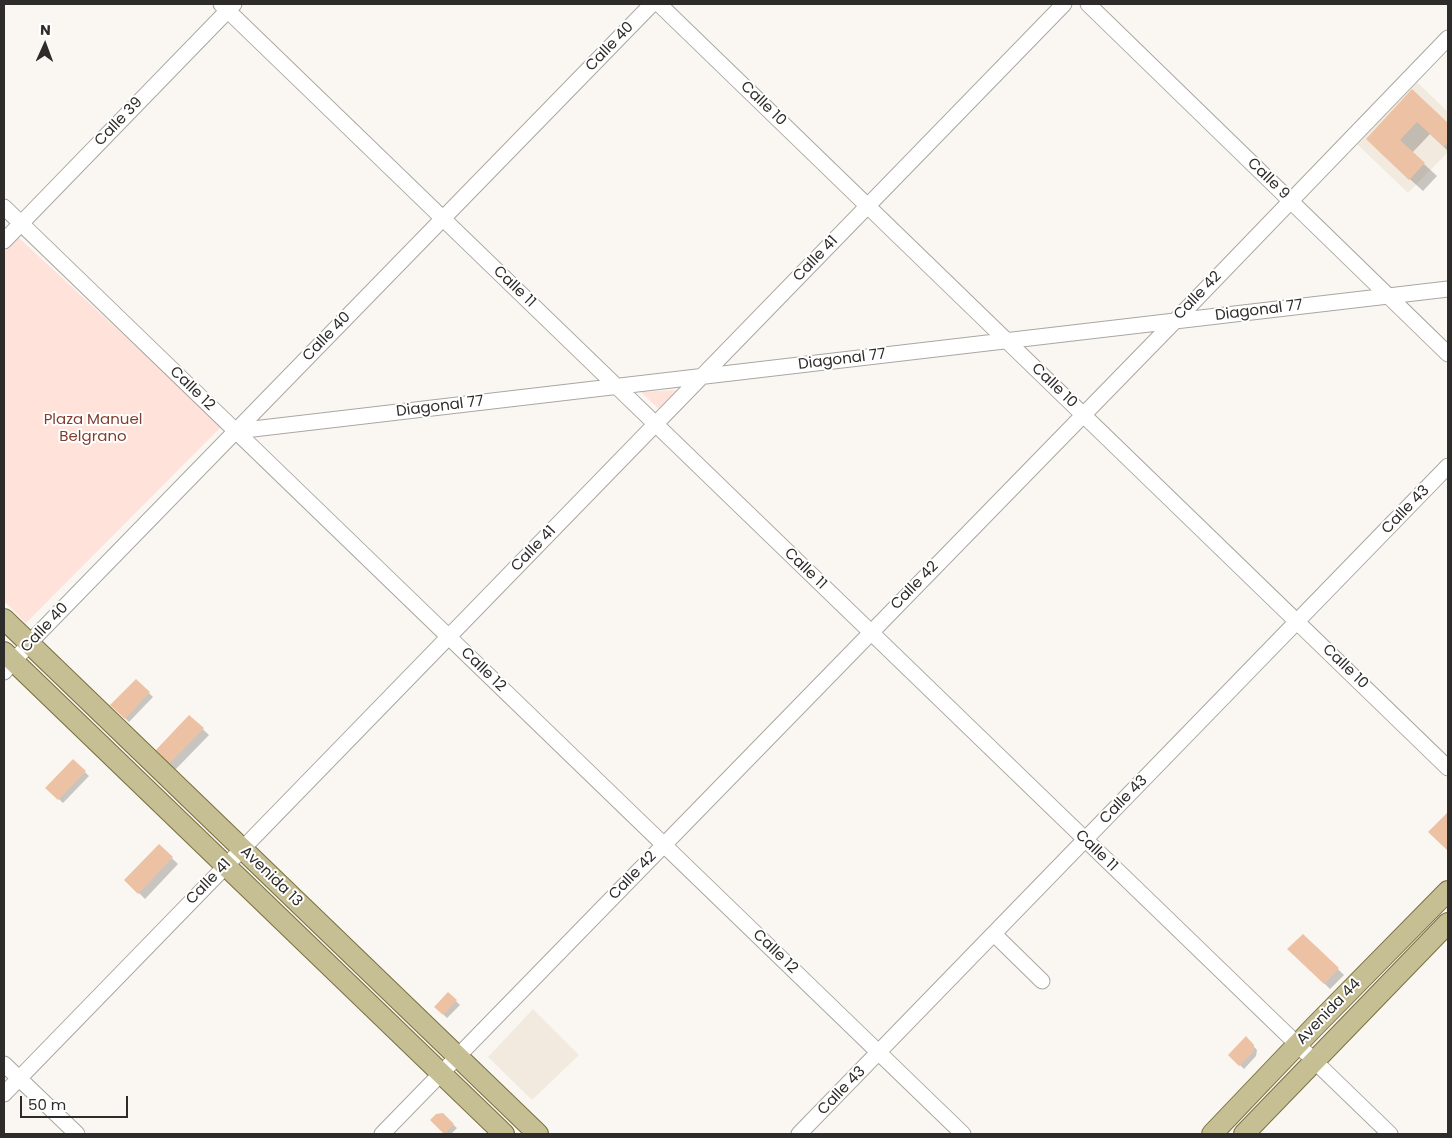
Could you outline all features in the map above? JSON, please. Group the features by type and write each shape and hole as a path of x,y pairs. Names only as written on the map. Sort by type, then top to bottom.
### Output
{"main road":[{"name":"Avenida 13","path":"4,619 538,1134"},
{"name":"Avenida 13","path":"7,662 225,866 504,1134"},
{"name":"Avenida 44","path":"1212,1134 1448,891"},
{"name":"Avenida 44","path":"1244,1134 1448,923"}],"street":[{"name":"Calle 40","path":"7,662 30,645 45,627 652,4"},
{"name":"Calle 10","path":"659,4 1448,768"},
{"name":"Calle 41","path":"4,1094 1064,4"},
{"name":"Calle 9","path":"1088,4 1448,354"},
{"name":"Calle 11","path":"228,6 655,424 1390,1134"},
{"name":"Calle 39","path":"4,241 228,6"},
{"name":"Calle 42","path":"382,1134 1175,321 1448,38"},
{"name":"Calle 12","path":"4,207 963,1134"},
{"name":"Diagonal 77","path":"236,431 1448,289"},
{"name":"Calle 43","path":"799,1134 1448,466"},
{"path":"994,934 1042,982"},
{"path":"4,1064 77,1134"}],"shaded area":[{"path":"1417,82 1448,112 1448,152 1408,193 1357,144"},
{"path":"533,1009 579,1055 532,1100 488,1057"}],"green space":[{"name":"Plaza Manuel Belgrano","path":"18,237 222,426 26,623 4,601 4,252"},
{"path":"677,390 659,409 641,392"}],"building":[{"path":"1412,89 1448,123 1448,143 1444,147 1417,122 1400,140 1425,163 1409,180 1366,139"},
{"path":"136,679 150,692 125,719 110,705"},
{"path":"189,715 204,728 168,765 154,752"},
{"path":"73,759 86,771 58,800 45,788"},
{"path":"1448,814 1448,851 1428,832"},
{"path":"159,844 173,857 138,894 124,880"},
{"path":"1303,934 1339,968 1324,984 1287,949"},
{"path":"448,992 457,1000 443,1015 434,1007"},
{"path":"1246,1036 1254,1045 1253,1052 1239,1066 1228,1055"},
{"path":"443,1113 454,1124 444,1134 430,1120 436,1114"}]}
